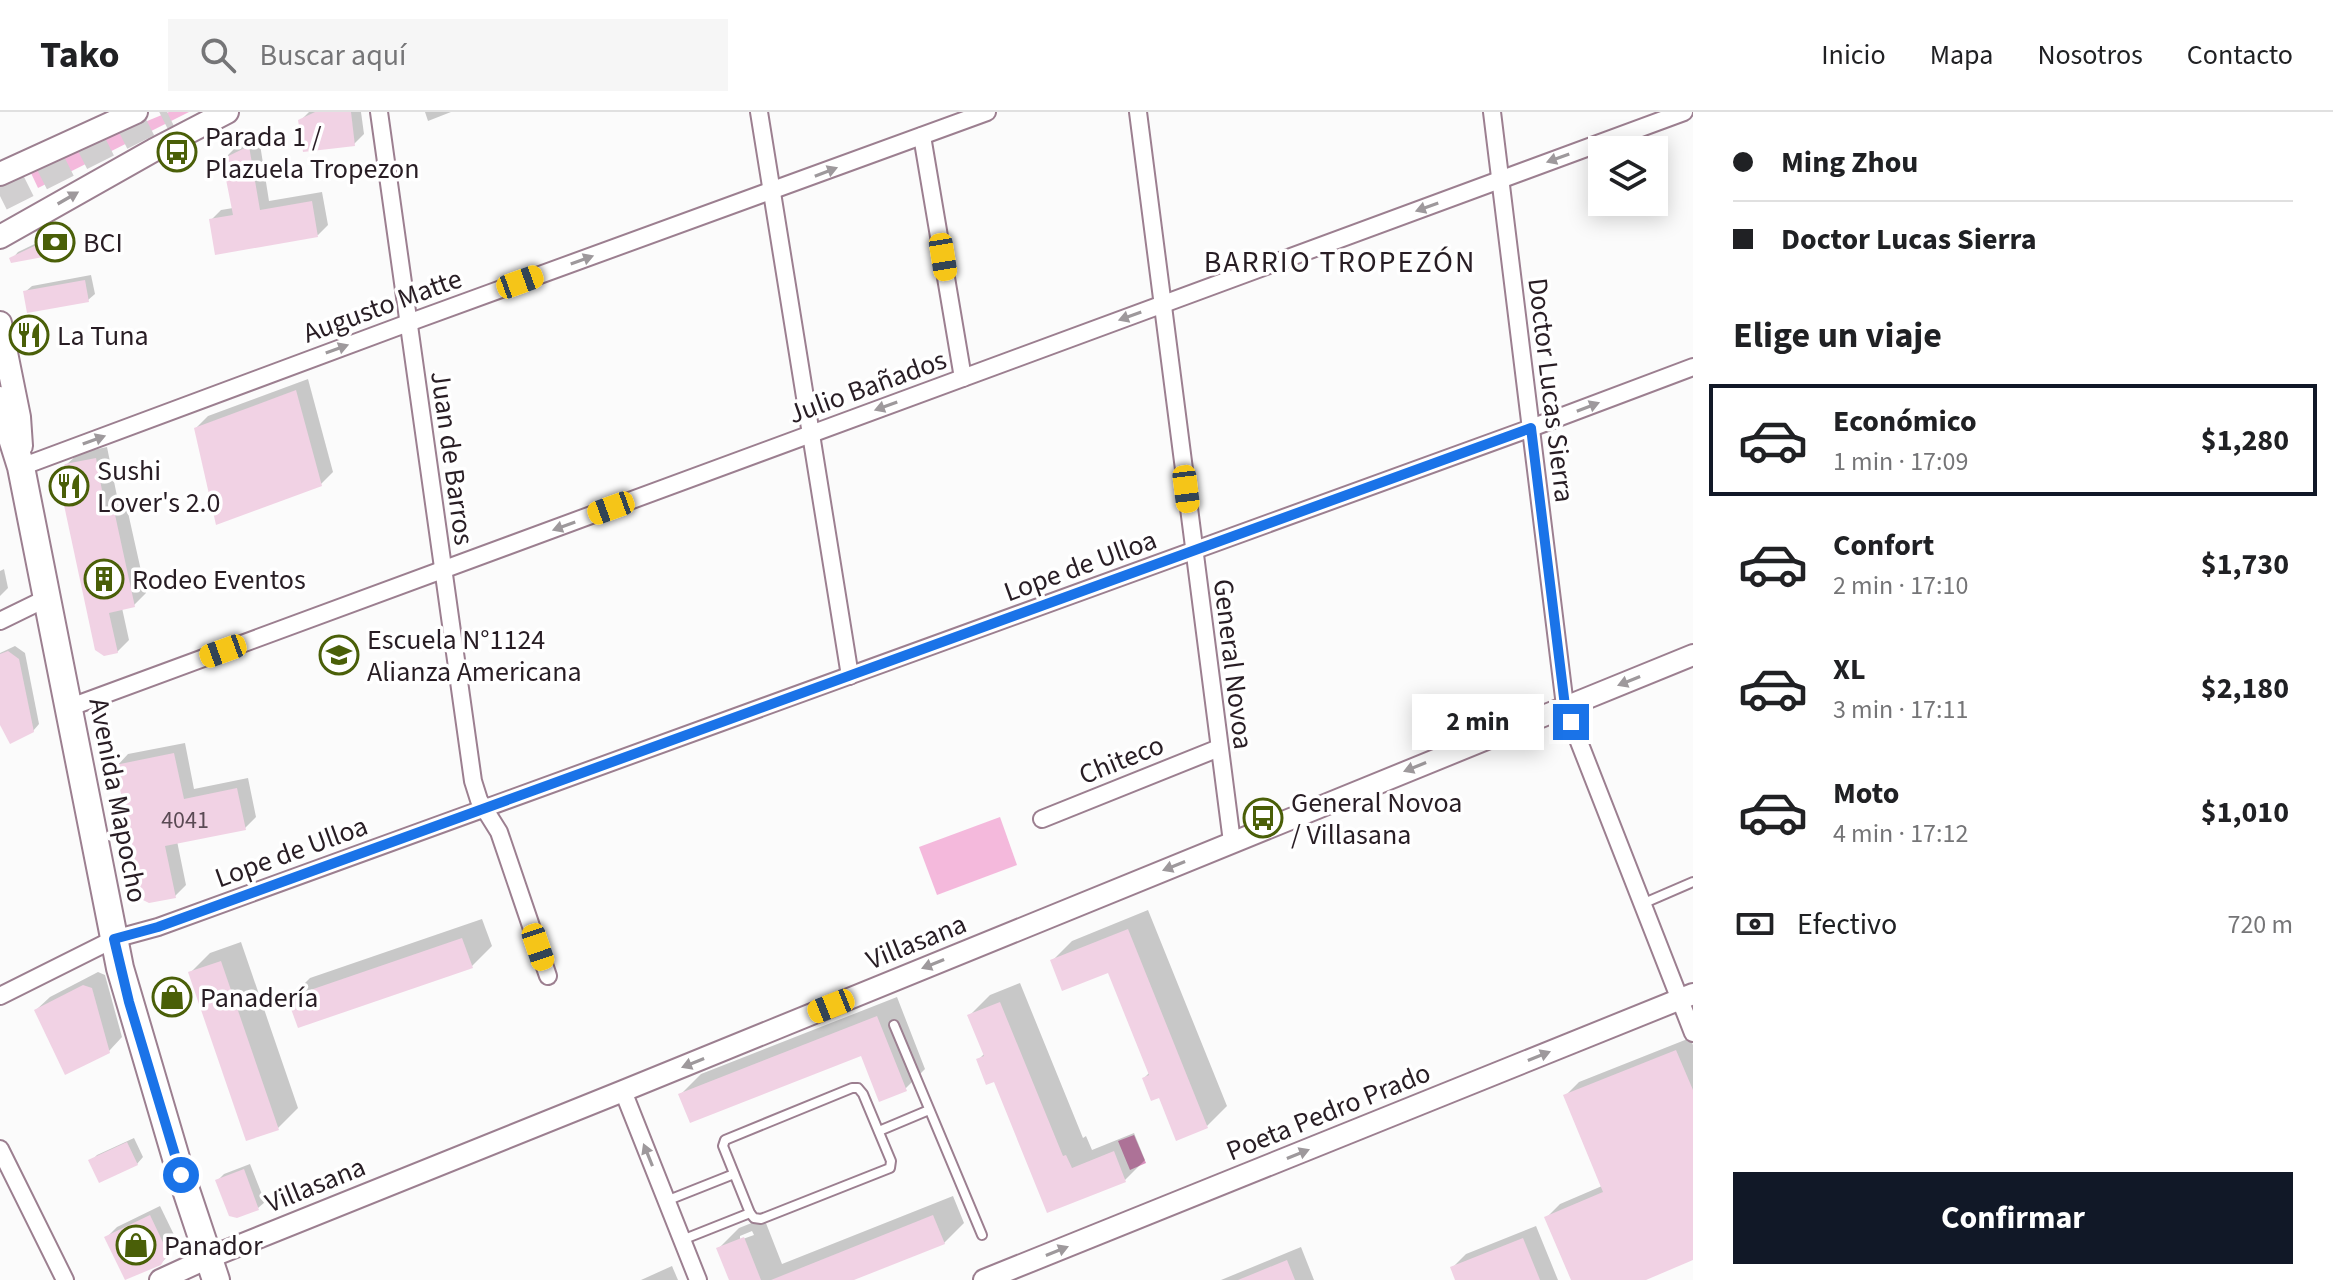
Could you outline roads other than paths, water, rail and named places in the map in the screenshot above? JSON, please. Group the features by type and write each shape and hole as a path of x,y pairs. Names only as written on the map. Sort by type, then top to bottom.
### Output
{"main road":[{"path":"0,174 136,112"},
{"path":"0,237 227,112"},
{"name":"Avenida Mapocho","path":"0,323 19,417 21,467 114,939 129,1002 212,1269"},
{"path":"0,400 21,467"}],"street":[{"name":"Juan de Barros","path":"379,112 473,781 484,809"},
{"path":"759,112 850,676"},
{"name":"Augusto Matte","path":"21,467 987,112"},
{"name":"General Novoa","path":"1138,112 1232,842"},
{"name":"Doctor Lucas Sierra","path":"1492,112 1565,706 1641,905 1686,997 1693,1033"},
{"name":"Julio Bañados","path":"68,708 1684,112"},
{"path":"922,136 963,378"},
{"name":"Lope de Ulloa","path":"0,996 114,939 158,927 484,809 1693,367"},
{"path":"0,621 47,598"},
{"name":"Villasana","path":"160,1280 212,1269 623,1091 1693,655"},
{"name":"Chiteco","path":"1042,819 1219,748"},
{"path":"484,809 499,832 548,976"},
{"name":"Poeta Pedro Prado","path":"984,1280 1686,997"},
{"path":"623,1091 698,1280"},
{"path":"0,1149 65,1280"}],"lane":[{"path":"1641,905 1693,882"},
{"path":"894,1025 982,1235"},
{"path":"852,1088 858,1088 863,1094 891,1161 890,1168 761,1219 754,1218 750,1213 734,1174 723,1146 725,1140 852,1088"},
{"path":"879,1131 929,1110"},
{"path":"666,1201 734,1174"},
{"path":"682,1240 750,1213"}],"tunnel":[{"path":"0,196 167,112"}],"place":[{"name":"Parada 1 / Plazuela Tropezon","path":"177,152"},
{"name":"BCI","path":"55,242"},
{"name":"La Tuna","path":"29,335"},
{"name":"Sushi Lover's 2.0","path":"69,486"},
{"name":"Rodeo Eventos","path":"104,579"},
{"name":"Escuela N°1124 Alianza Americana","path":"339,655"},
{"name":"General Novoa / Villasana","path":"1263,818"},
{"name":"Panadería","path":"172,997"},
{"name":"Panador","path":"136,1245"}],"district":[{"name":"BARRIO TROPEZÓN","path":"1340,262"}]}
